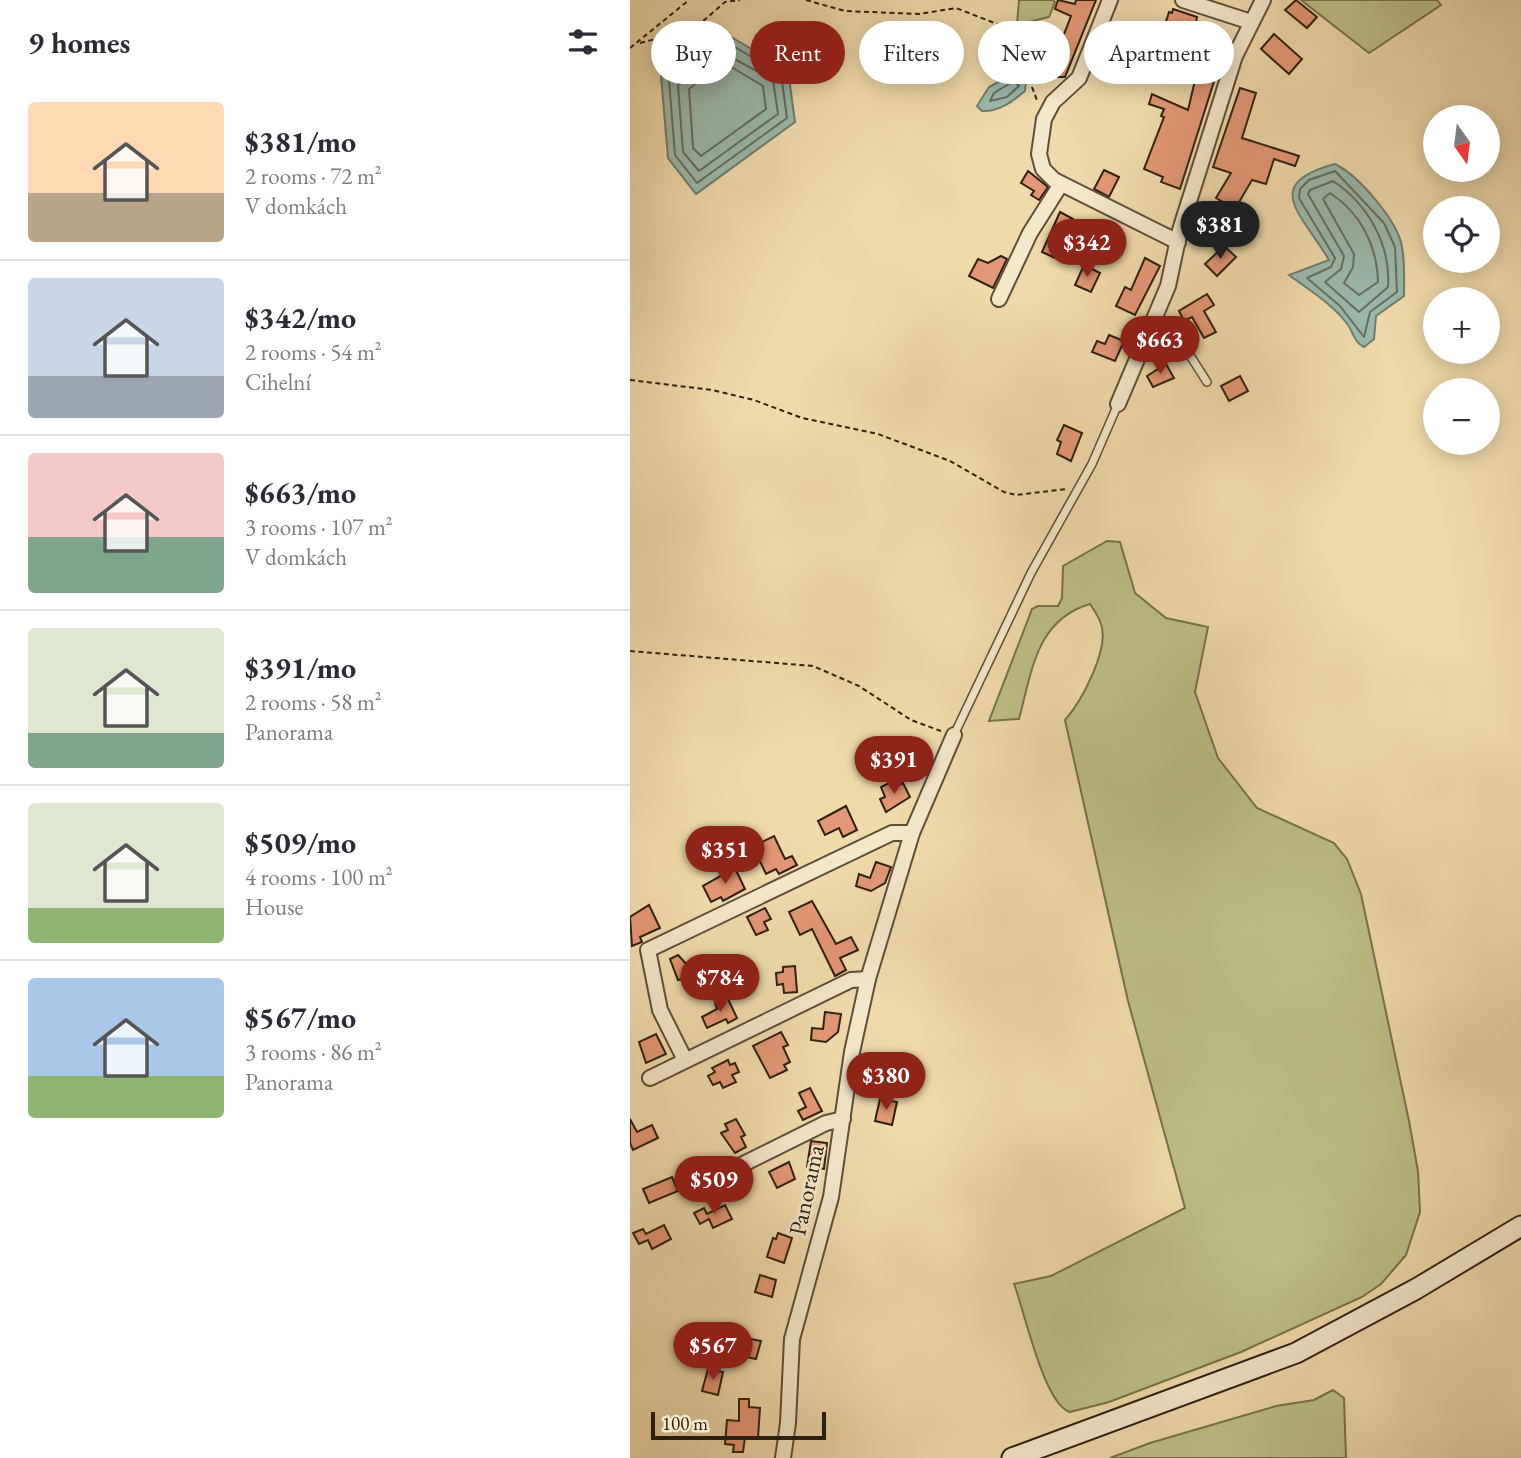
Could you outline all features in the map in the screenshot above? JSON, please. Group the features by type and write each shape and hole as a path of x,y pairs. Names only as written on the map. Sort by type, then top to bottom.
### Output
{"main road":[{"path":"1012,1458 1296,1353 1387,1306 1521,1226"}],"street":[{"path":"1110,0 1079,78 1053,102 1046,115 1039,155 1043,169 1061,184 1178,242"},
{"path":"1183,0 1251,22"},
{"path":"1118,404 1168,286 1178,242 1235,57 1263,0"},
{"path":"999,299 1030,233 1061,184"},
{"name":"Panorama","path":"783,1458 788,1423 792,1339 831,1197 852,1052 868,979 912,833 954,735"},
{"path":"685,1060 660,1010 648,950 892,833 912,833"},
{"path":"650,1078 851,980 868,979"},
{"path":"693,1189 826,1123 843,1119"}],"lane":[{"path":"1155,319 1175,332 1207,383"},
{"path":"954,735 994,646 1108,433 1118,404"}],"path":[{"path":"640,43 689,0"},
{"path":"630,48 694,29 725,2 740,0"},
{"path":"806,0 845,11 919,14 956,8 1010,29 1037,102 1046,115"},
{"path":"630,380 712,390 754,400 802,418 867,431 950,461 1004,492 1016,495 1063,488 1077,492"},
{"path":"630,651 813,666 859,686 911,720 954,735"}],"green space":[{"path":"1019,0 1055,2 1049,17 1017,21"},
{"path":"1301,0 1437,0 1441,5 1369,53"},
{"path":"1107,541 1120,542 1135,593 1166,618 1208,627 1195,692 1218,758 1257,808 1334,843 1347,859 1361,894 1409,1121 1418,1171 1420,1212 1406,1255 1381,1284 1362,1297 1241,1352 1109,1402 1070,1412 1061,1406 1043,1375 1014,1284 1051,1276 1185,1208 1128,1001 1065,720 1079,701 1098,661 1103,635 1098,616 1090,604 1058,622 1047,635 1033,666 1019,719 989,721 1032,609 1038,606 1058,606 1062,598 1063,566"},
{"path":"1333,1390 1344,1398 1346,1458 1110,1458 1150,1443 1276,1406 1314,1400"}],"water":[{"path":"736,40 750,48 750,84 790,84 795,122 696,194 668,158 662,84 736,84"},
{"path":"995,84 1026,84 1025,91 1011,102 1000,108 982,111 977,106 989,87"},
{"path":"1335,164 1355,178 1376,200 1393,225 1402,247 1404,296 1376,316 1374,339 1364,347 1335,310 1289,275 1329,260 1299,215 1293,191 1298,181 1312,172"}],"building":[{"path":"1058,0 1075,4 1076,0 1096,0 1088,21 1084,21 1084,30 1070,65 1071,16 1055,9"},
{"path":"1296,0 1317,17 1307,28 1285,10"},
{"path":"1173,9 1197,17 1196,21 1166,21 1169,12 1172,13"},
{"path":"1274,34 1302,59 1289,74 1261,49"},
{"path":"1194,84 1213,84 1180,189 1161,182 1163,177 1144,169 1164,117 1161,116 1164,109 1149,104 1152,94 1188,110"},
{"path":"1240,88 1256,93 1242,138 1299,156 1295,166 1274,159 1266,184 1252,180 1235,209 1216,198 1231,173 1213,167"},
{"path":"1104,170 1119,177 1109,197 1094,189"},
{"path":"1028,171 1048,187 1039,200 1031,195 1034,191 1021,183"},
{"path":"1060,212 1073,219 1055,258 1042,252"},
{"path":"1224,246 1236,257 1217,276 1205,264"},
{"path":"1001,256 1007,259 993,288 969,276 978,259 988,263"},
{"path":"1145,258 1160,266 1135,315 1116,306 1125,287 1131,290"},
{"path":"1084,265 1100,273 1091,292 1075,285"},
{"path":"1207,294 1214,305 1204,311 1216,332 1204,338 1192,317 1184,321 1179,311"},
{"path":"1109,335 1124,341 1115,361 1092,352 1097,341 1105,344"},
{"path":"1166,364 1174,378 1153,387 1147,376"},
{"path":"1240,376 1248,391 1229,401 1221,386"},
{"path":"1064,425 1082,433 1071,461 1057,454 1061,442 1057,440"},
{"path":"889,783 892,788 903,783 910,797 886,812 880,799 885,797 881,787"},
{"path":"846,806 857,830 843,837 839,828 825,835 818,821"},
{"path":"774,836 785,859 792,856 797,865 779,874 776,869 766,874 757,855 761,853 756,845"},
{"path":"876,862 891,867 885,883 871,891 856,886 859,874 870,878"},
{"path":"735,868 745,889 723,901 721,897 711,902 703,886"},
{"path":"812,901 836,944 851,937 858,950 840,958 846,970 835,976 812,929 800,935 789,912"},
{"path":"649,905 660,928 640,937 642,942 632,946 630,917"},
{"path":"765,908 771,919 764,922 768,930 756,935 747,917"},
{"path":"678,955 688,966 696,962 702,975 678,980 670,959"},
{"path":"795,966 797,992 784,993 783,984 777,985 776,973 783,972 783,967"},
{"path":"727,997 737,1018 728,1023 726,1019 707,1028 702,1017 717,1009 715,1003"},
{"path":"825,1012 841,1014 838,1032 826,1042 811,1040 812,1028 823,1029"},
{"path":"781,1032 788,1045 783,1047 790,1062 784,1065 787,1070 770,1078 753,1046"},
{"path":"656,1034 666,1054 646,1063 639,1042"},
{"path":"728,1060 730,1065 735,1063 739,1072 732,1075 736,1082 723,1088 720,1082 713,1085 708,1076 715,1072 712,1068"},
{"path":"810,1088 822,1111 803,1120 798,1111 806,1107 799,1093"},
{"path":"880,1099 897,1102 892,1125 875,1121"},
{"path":"630,1119 637,1132 652,1125 658,1138 633,1150 630,1143"},
{"path":"736,1119 745,1135 741,1137 746,1147 735,1153 721,1133 728,1130 725,1124"},
{"path":"811,1141 827,1143 824,1169 807,1167"},
{"path":"789,1162 795,1179 777,1188 769,1172"},
{"path":"672,1177 678,1191 649,1203 643,1189"},
{"path":"725,1205 732,1219 713,1228 709,1219 700,1224 694,1213 704,1208 707,1214"},
{"path":"664,1225 671,1239 652,1249 648,1240 639,1244 633,1233 643,1229 646,1234"},
{"path":"778,1233 792,1238 784,1263 767,1257 773,1238 776,1239"},
{"path":"760,1275 776,1280 772,1297 755,1292"},
{"path":"741,1337 761,1341 756,1359 738,1355"},
{"path":"708,1369 723,1372 718,1395 702,1391"},
{"path":"739,1399 749,1399 749,1407 760,1408 758,1438 745,1437 743,1452 733,1452 734,1445 725,1444 727,1420 739,1421"}]}
